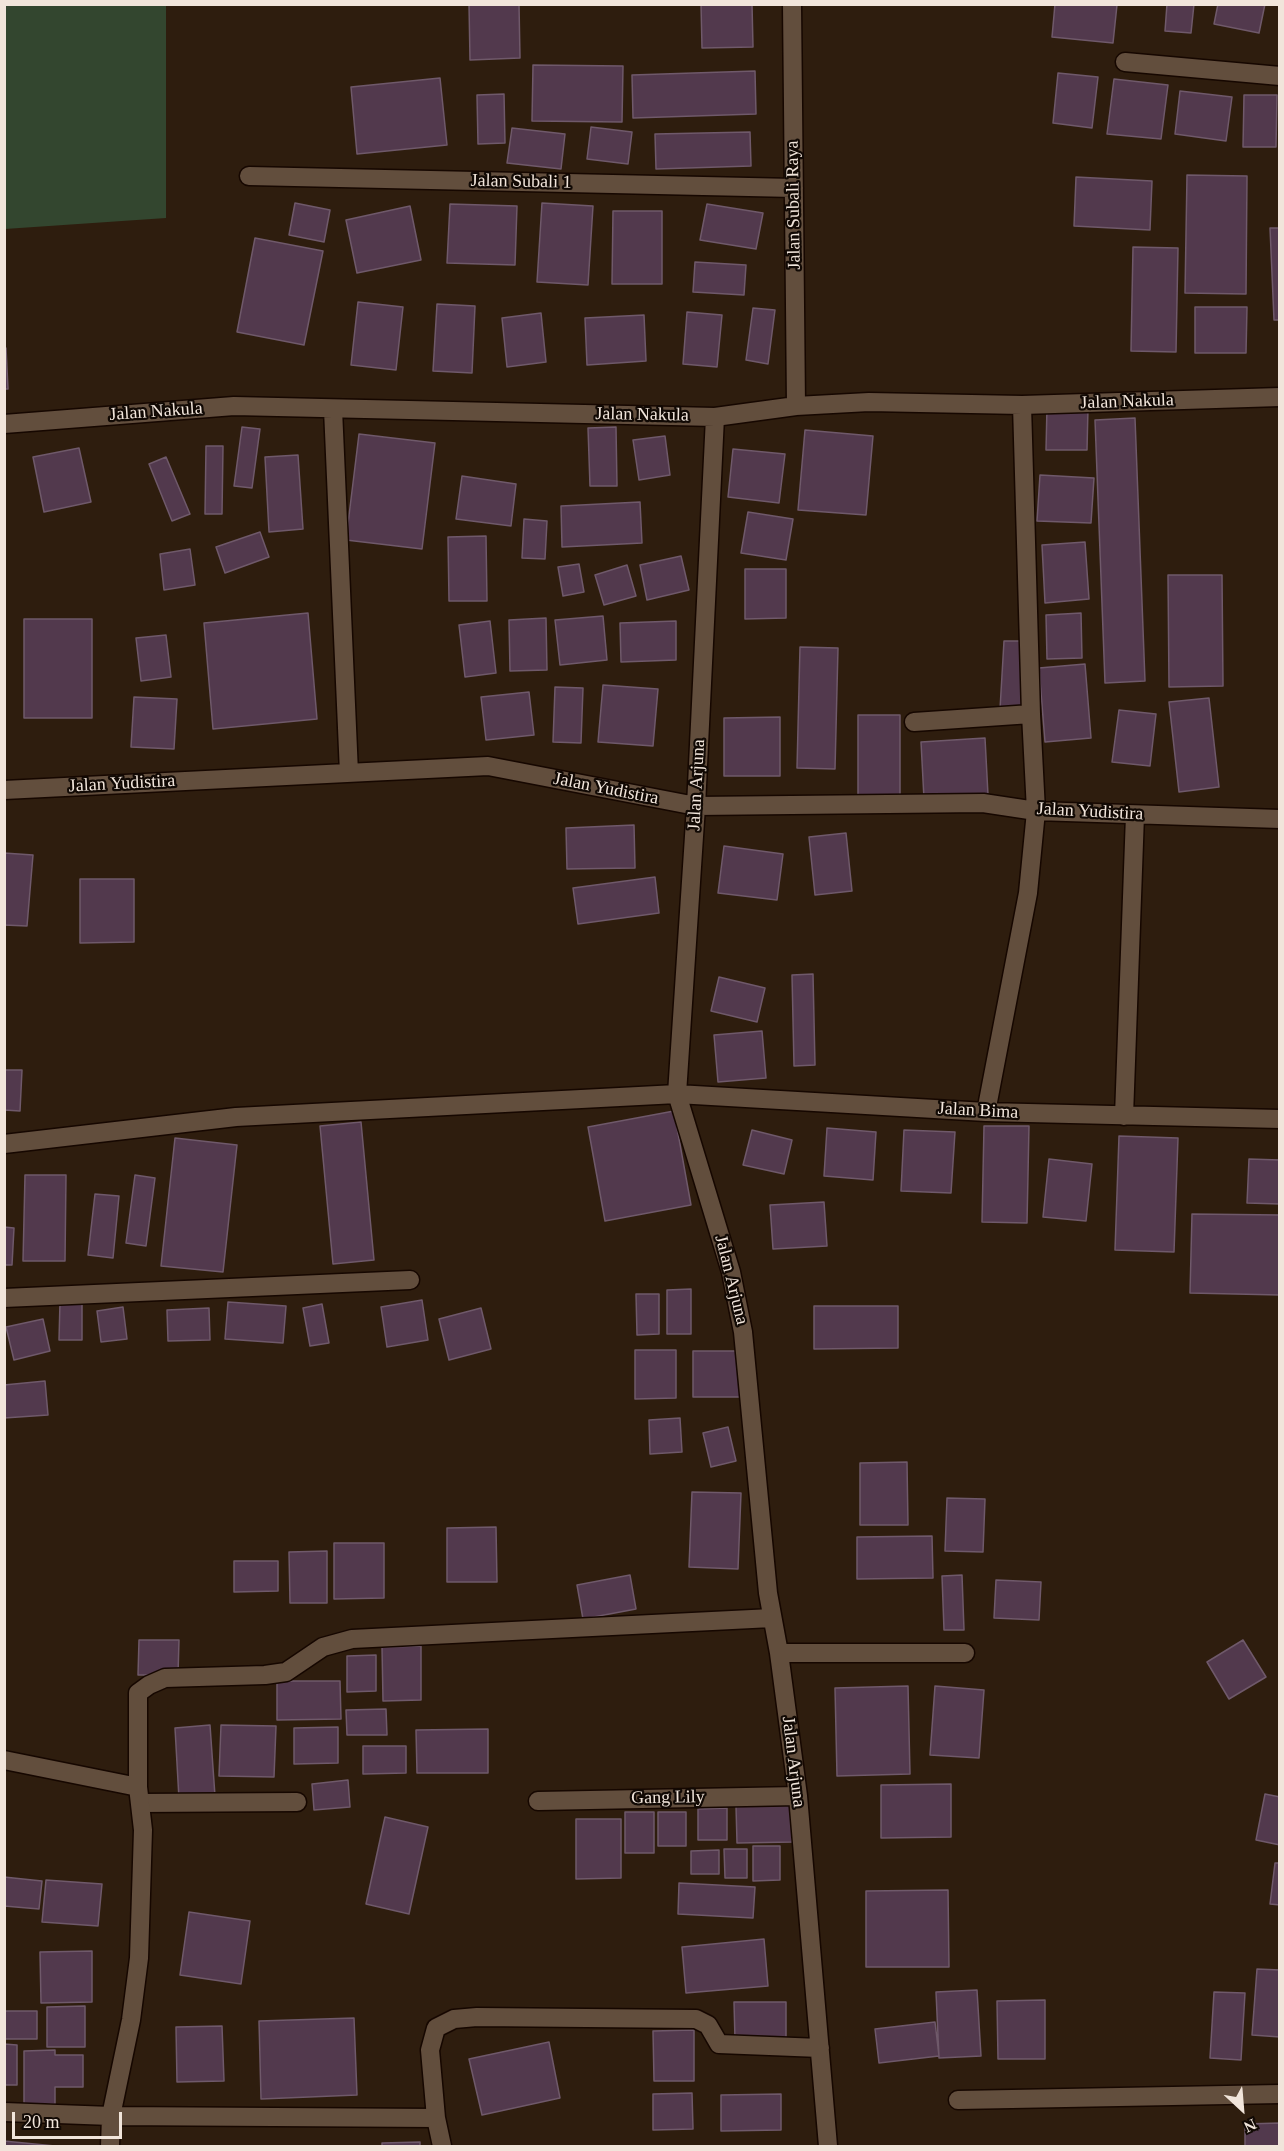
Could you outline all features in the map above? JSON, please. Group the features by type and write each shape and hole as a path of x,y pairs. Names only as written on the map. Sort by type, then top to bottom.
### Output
{"street":[{"name":"Jalan Subali Raya","path":"792,4 796,406"},
{"path":"1125,62 1280,76"},
{"name":"Jalan Subali 1","path":"249,176 794,188"},
{"name":"Jalan Nakula","path":"4,424 234,406 715,417 796,406 869,402 1022,405 1280,397"},
{"path":"987,1112 1029,893 1036,811 1022,405"},
{"path":"333,409 349,773"},
{"name":"Jalan Arjuna","path":"715,417 696,806 677,1094 731,1272 744,1332 772,1618 779,1653 798,1796 828,2146"},
{"path":"914,722 1031,714"},
{"name":"Jalan Yudistira","path":"4,790 488,766 696,806 983,803 1036,811 1280,819"},
{"path":"1124,1116 1135,815"},
{"name":"Jalan Bima","path":"4,1144 236,1116 677,1094 987,1112 1280,1119"},
{"path":"4,1298 410,1280"},
{"path":"110,2146 111,2116 131,2020 139,1958 143,1830 138,1693 165,1678 264,1675 286,1672 322,1647 352,1639 772,1618"},
{"path":"779,1653 965,1653"},
{"path":"4,1760 140,1795 297,1802"},
{"name":"Gang Lily","path":"538,1801 798,1796"},
{"path":"442,2146 436,2118 430,2050 436,2028 454,2019 477,2017 696,2019 708,2025 719,2044 820,2048"},
{"path":"958,2100 1280,2094"},
{"path":"4,2112 111,2116 436,2118"}],"green space":[{"path":"5,4 166,5 166,218 5,229"}],"building":[{"path":"469,4 519,4 520,58 470,60"},
{"path":"701,4 752,4 753,47 702,48"},
{"path":"1055,4 1117,5 1113,43 1052,37"},
{"path":"1167,4 1194,4 1191,33 1165,31"},
{"path":"1218,4 1265,4 1259,33 1214,24"},
{"path":"533,65 623,66 622,122 532,121"},
{"path":"755,71 756,114 633,118 632,75"},
{"path":"1058,73 1098,77 1092,128 1053,123"},
{"path":"440,78 447,145 357,154 351,87"},
{"path":"1114,79 1168,85 1161,139 1107,134"},
{"path":"1180,91 1232,97 1226,141 1175,134"},
{"path":"504,94 505,143 478,144 477,95"},
{"path":"1244,95 1277,95 1276,147 1243,147"},
{"path":"591,127 632,132 628,164 587,159"},
{"path":"512,128 565,134 561,169 507,163"},
{"path":"750,132 751,166 656,169 655,134"},
{"path":"1187,175 1247,176 1246,294 1185,293"},
{"path":"1076,177 1152,181 1150,230 1074,226"},
{"path":"295,203 330,210 324,242 289,235"},
{"path":"542,203 593,206 588,285 537,282"},
{"path":"450,204 517,206 515,265 447,263"},
{"path":"707,204 763,213 756,249 700,240"},
{"path":"410,206 421,260 357,273 346,220"},
{"path":"613,211 662,211 662,284 612,284"},
{"path":"1270,228 1280,228 1280,320 1274,320"},
{"path":"255,238 323,251 304,345 237,332"},
{"path":"1133,247 1178,248 1176,352 1131,351"},
{"path":"695,262 746,265 744,295 693,292"},
{"path":"358,302 403,307 396,370 351,365"},
{"path":"437,304 475,306 472,373 433,371"},
{"path":"1195,307 1247,307 1246,353 1195,353"},
{"path":"753,308 775,310 768,364 746,360"},
{"path":"687,312 722,315 717,367 683,364"},
{"path":"541,313 546,362 507,367 502,318"},
{"path":"644,315 646,361 587,365 585,318"},
{"path":"4,348 6,348 8,389 4,389"},
{"path":"1047,407 1088,408 1087,450 1046,450"},
{"path":"1135,418 1145,681 1105,683 1095,420"},
{"path":"242,427 260,429 252,488 234,486"},
{"path":"616,427 617,486 590,486 588,428"},
{"path":"805,430 873,436 866,515 798,510"},
{"path":"359,434 435,443 422,549 346,540"},
{"path":"665,436 670,475 639,480 633,440"},
{"path":"206,446 223,446 222,514 205,514"},
{"path":"79,448 91,502 44,512 33,457"},
{"path":"733,449 785,454 779,503 728,497"},
{"path":"298,455 303,529 269,532 265,457"},
{"path":"166,457 190,514 172,521 149,464"},
{"path":"1040,475 1094,478 1091,523 1037,521"},
{"path":"462,476 516,484 511,526 456,519"},
{"path":"640,502 642,543 562,547 561,506"},
{"path":"748,512 793,519 786,560 741,553"},
{"path":"524,519 547,521 545,559 522,558"},
{"path":"260,532 269,557 225,573 216,547"},
{"path":"486,536 487,601 449,601 448,537"},
{"path":"1085,542 1089,599 1045,603 1042,545"},
{"path":"190,549 195,585 164,590 160,554"},
{"path":"681,556 689,590 647,600 640,565"},
{"path":"579,564 584,592 563,596 558,567"},
{"path":"627,565 636,596 604,605 595,575"},
{"path":"745,569 786,569 786,618 745,619"},
{"path":"1168,575 1222,575 1223,686 1169,687"},
{"path":"308,613 317,719 213,729 204,623"},
{"path":"1081,613 1082,658 1047,659 1046,615"},
{"path":"603,616 607,660 560,665 555,620"},
{"path":"546,618 547,670 510,671 509,620"},
{"path":"24,619 92,619 92,718 24,718"},
{"path":"490,621 496,673 465,677 459,625"},
{"path":"676,621 676,660 621,662 620,623"},
{"path":"166,635 171,677 141,681 136,638"},
{"path":"1004,641 1025,641 1023,707 1000,709"},
{"path":"800,647 838,648 835,769 797,768"},
{"path":"1085,664 1091,738 1045,742 1039,668"},
{"path":"603,685 658,689 653,746 598,742"},
{"path":"555,687 583,688 581,743 553,742"},
{"path":"529,692 534,735 486,740 481,697"},
{"path":"134,697 177,699 174,749 131,747"},
{"path":"1209,698 1219,787 1179,792 1169,702"},
{"path":"1119,710 1156,714 1150,766 1112,762"},
{"path":"858,715 900,715 900,797 858,797"},
{"path":"780,717 780,776 724,776 724,718"},
{"path":"985,738 988,795 924,799 921,742"},
{"path":"634,825 635,868 567,869 566,828"},
{"path":"846,833 852,891 815,895 809,837"},
{"path":"724,846 783,854 777,900 718,893"},
{"path":"4,853 33,855 27,926 4,925"},
{"path":"655,877 659,913 578,924 573,888"},
{"path":"80,879 134,879 134,942 80,943"},
{"path":"813,974 815,1065 794,1066 792,975"},
{"path":"719,977 765,988 757,1022 711,1011"},
{"path":"762,1031 766,1078 718,1082 714,1035"},
{"path":"4,1070 22,1070 20,1111 4,1110"},
{"path":"674,1111 691,1205 605,1221 588,1127"},
{"path":"361,1122 374,1260 333,1264 320,1126"},
{"path":"984,1126 1029,1126 1027,1223 982,1222"},
{"path":"827,1128 876,1132 873,1180 824,1176"},
{"path":"752,1130 792,1140 784,1174 743,1165"},
{"path":"904,1130 955,1132 951,1193 901,1191"},
{"path":"1119,1136 1178,1138 1174,1252 1115,1250"},
{"path":"175,1138 237,1145 223,1272 161,1266"},
{"path":"1049,1159 1092,1164 1086,1221 1043,1217"},
{"path":"1249,1159 1280,1160 1280,1204 1247,1203"},
{"path":"25,1175 66,1175 65,1261 23,1261"},
{"path":"135,1175 155,1178 146,1246 126,1243"},
{"path":"95,1194 119,1196 113,1258 88,1255"},
{"path":"824,1202 827,1246 773,1249 770,1205"},
{"path":"1192,1214 1280,1215 1280,1295 1190,1293"},
{"path":"4,1227 14,1228 12,1265 4,1265"},
{"path":"691,1289 691,1334 667,1334 667,1290"},
{"path":"636,1294 659,1294 659,1334 637,1335"},
{"path":"422,1300 428,1340 387,1347 381,1307"},
{"path":"60,1302 82,1303 82,1340 59,1340"},
{"path":"228,1302 286,1306 283,1343 225,1339"},
{"path":"322,1304 329,1343 310,1346 303,1308"},
{"path":"814,1306 898,1306 898,1348 814,1349"},
{"path":"123,1307 127,1339 101,1342 97,1311"},
{"path":"209,1308 210,1340 168,1341 167,1310"},
{"path":"481,1308 491,1349 449,1360 439,1319"},
{"path":"43,1319 50,1351 14,1360 6,1327"},
{"path":"635,1350 676,1350 676,1398 635,1399"},
{"path":"693,1351 743,1351 744,1397 693,1397"},
{"path":"45,1381 48,1415 4,1418 4,1385"},
{"path":"680,1418 682,1452 650,1454 649,1420"},
{"path":"728,1427 736,1461 711,1467 703,1433"},
{"path":"907,1462 908,1525 860,1525 860,1463"},
{"path":"692,1492 741,1493 738,1569 689,1567"},
{"path":"947,1498 985,1499 983,1552 945,1551"},
{"path":"496,1527 497,1582 447,1582 447,1528"},
{"path":"932,1536 933,1578 857,1579 857,1537"},
{"path":"334,1543 384,1543 384,1598 334,1599"},
{"path":"327,1551 327,1603 290,1603 289,1552"},
{"path":"234,1561 278,1561 278,1591 234,1592"},
{"path":"630,1575 636,1609 583,1619 577,1585"},
{"path":"962,1575 964,1630 944,1630 942,1576"},
{"path":"996,1580 1041,1582 1039,1620 994,1618"},
{"path":"139,1640 179,1640 178,1675 138,1675"},
{"path":"1243,1640 1266,1677 1229,1699 1207,1662"},
{"path":"421,1646 421,1700 383,1701 382,1647"},
{"path":"376,1655 376,1691 347,1692 347,1656"},
{"path":"277,1681 340,1681 341,1719 277,1720"},
{"path":"908,1686 910,1774 837,1776 835,1688"},
{"path":"935,1686 984,1690 979,1758 930,1755"},
{"path":"386,1709 387,1735 347,1735 346,1710"},
{"path":"210,1725 215,1796 179,1799 175,1728"},
{"path":"221,1725 276,1726 274,1777 219,1776"},
{"path":"338,1727 338,1763 294,1764 294,1728"},
{"path":"488,1729 488,1773 417,1773 416,1730"},
{"path":"363,1746 406,1746 406,1773 363,1774"},
{"path":"348,1780 350,1807 314,1810 312,1784"},
{"path":"951,1784 951,1837 881,1838 881,1785"},
{"path":"1265,1794 1280,1797 1280,1845 1256,1840"},
{"path":"792,1805 792,1842 737,1843 736,1806"},
{"path":"727,1808 727,1840 698,1840 698,1809"},
{"path":"625,1812 654,1812 654,1853 625,1853"},
{"path":"658,1812 686,1812 686,1846 658,1846"},
{"path":"385,1817 428,1827 409,1914 366,1904"},
{"path":"576,1819 621,1819 621,1878 576,1879"},
{"path":"753,1846 780,1846 780,1880 753,1881"},
{"path":"724,1849 747,1849 747,1878 725,1878"},
{"path":"719,1850 719,1874 691,1874 691,1851"},
{"path":"1275,1863 1280,1863 1280,1905 1270,1904"},
{"path":"4,1877 42,1881 39,1909 4,1906"},
{"path":"46,1880 102,1884 98,1926 42,1922"},
{"path":"679,1883 755,1887 753,1918 678,1914"},
{"path":"948,1890 949,1967 866,1967 866,1891"},
{"path":"189,1912 250,1921 241,1984 180,1975"},
{"path":"764,1939 768,1986 686,1993 682,1947"},
{"path":"92,1951 92,2002 41,2003 40,1952"},
{"path":"1257,1969 1280,1970 1280,2037 1252,2035"},
{"path":"977,1990 981,2056 939,2058 936,1992"},
{"path":"1214,1992 1245,1993 1241,2060 1210,2058"},
{"path":"1045,2000 1045,2059 998,2059 997,2001"},
{"path":"734,2002 786,2002 786,2039 735,2040"},
{"path":"85,2006 85,2047 47,2047 47,2007"},
{"path":"4,2011 37,2011 37,2039 4,2039"},
{"path":"354,2018 357,2095 261,2099 259,2021"},
{"path":"935,2022 939,2056 879,2063 875,2029"},
{"path":"222,2026 224,2081 177,2082 176,2027"},
{"path":"694,2030 694,2081 654,2081 653,2031"},
{"path":"549,2042 560,2098 482,2115 469,2059"},
{"path":"4,2044 17,2045 17,2085 4,2085"},
{"path":"55,2050 55,2055 83,2055 83,2087 55,2087 55,2104 24,2104 24,2051"},
{"path":"692,2093 693,2129 653,2130 653,2094"},
{"path":"781,2094 781,2130 721,2131 721,2095"},
{"path":"1280,2123 1280,2146 1245,2146 1245,2124"},
{"path":"4,2141 55,2146 4,2146"},
{"path":"420,2142 420,2146 382,2146 382,2143"}]}
